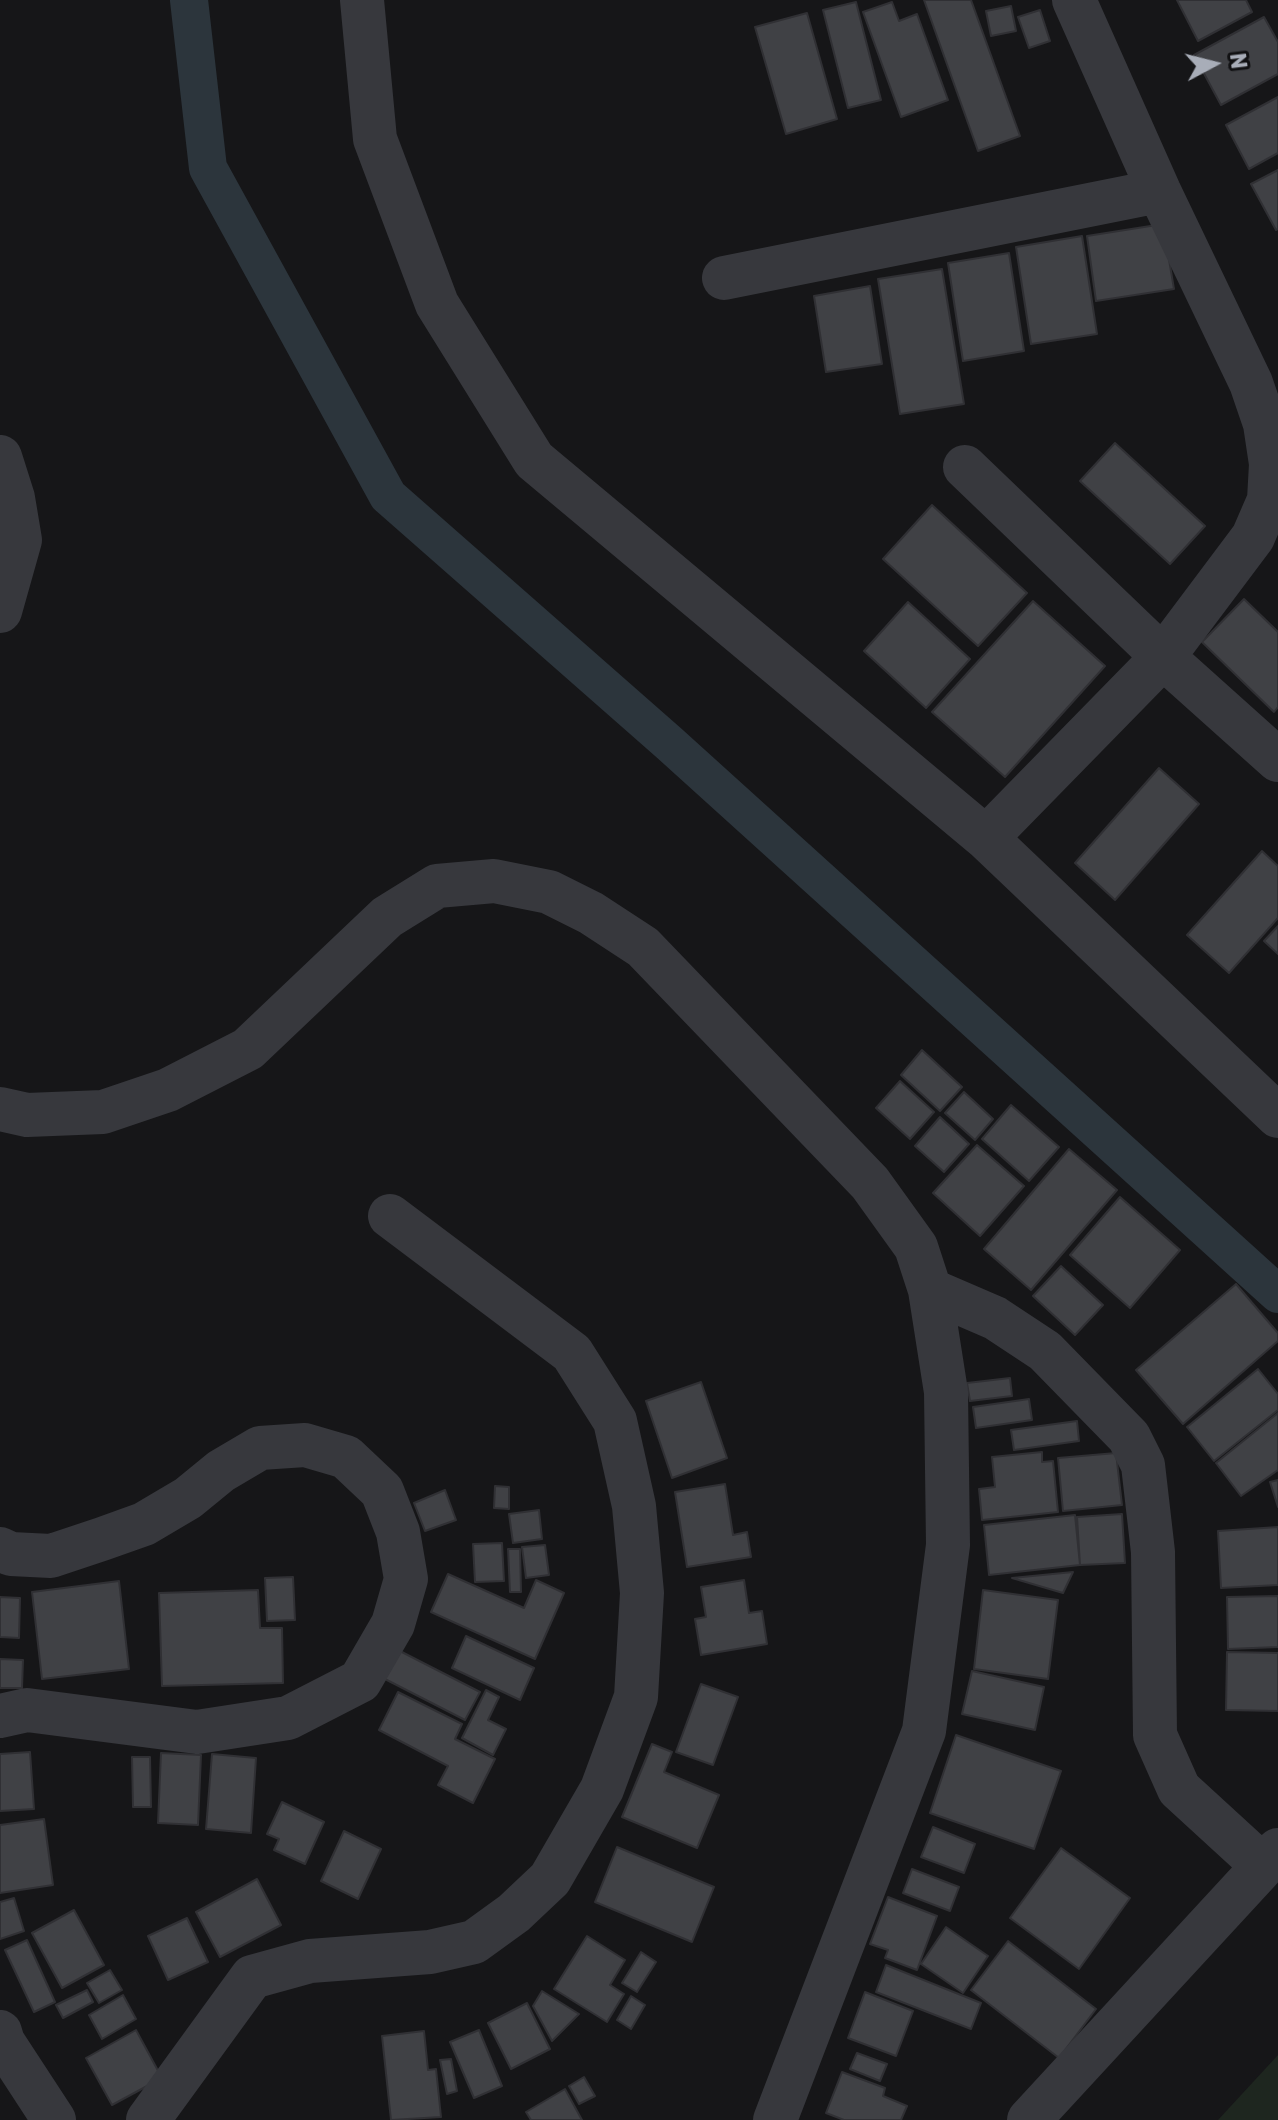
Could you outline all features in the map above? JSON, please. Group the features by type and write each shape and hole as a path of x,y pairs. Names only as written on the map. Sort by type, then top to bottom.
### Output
{"street":[{"path":"362,0 375,139 437,304 534,460 986,838 1278,1116"},
{"path":"986,838 1163,657 1253,537 1269,500 1271,464 1265,424 1251,383 1159,191 1074,0"},
{"path":"724,278 1159,191"},
{"path":"0,457 13,498 20,540 0,611"},
{"path":"965,467 1163,657 1278,760"},
{"path":"0,1109 27,1115 103,1112 168,1090 248,1049 387,917 437,886 494,881 549,892 591,913 643,947 870,1183 916,1247 930,1290 946,1392 948,1545 924,1731 775,2120"},
{"path":"148,2120 252,1977 310,1961 430,1952 474,1942 514,1913 550,1879 602,1789 636,1697 642,1593 634,1506 615,1421 572,1353 390,1216"},
{"path":"930,1290 995,1318 1045,1351 1129,1437 1143,1465 1153,1552 1155,1735 1179,1789 1270,1858 1029,2120"},
{"path":"0,1549 11,1554 51,1556 102,1539 144,1524 260,1448 305,1445 346,1457 382,1491 398,1532 406,1579 393,1624 360,1681 288,1718 197,1732 27,1710 0,1716"},
{"path":"0,2032 3,2042 54,2120"}],"shaded area":[{"path":"1278,2055 1278,2120 1218,2120"}],"building":[{"path":"924,0 971,0 1020,136 978,151"},
{"path":"1177,0 1246,0 1252,12 1198,41"},
{"path":"856,2 881,100 848,108 823,10"},
{"path":"892,2 899,21 917,14 948,100 901,117 863,12"},
{"path":"1011,6 1016,31 991,36 986,11"},
{"path":"1040,10 1050,41 1029,48 1018,17"},
{"path":"807,13 837,119 786,134 755,27"},
{"path":"1264,17 1278,42 1278,74 1221,105 1194,55"},
{"path":"1278,97 1278,153 1249,169 1226,125"},
{"path":"1278,170 1278,229 1276,230 1251,184"},
{"path":"1163,224 1174,289 1096,301 1087,236"},
{"path":"1082,236 1097,334 1031,344 1016,247"},
{"path":"1009,253 1024,351 963,361 948,263"},
{"path":"942,269 964,404 900,414 878,279"},
{"path":"870,286 882,364 826,372 814,296"},
{"path":"1115,443 1205,526 1170,564 1080,481"},
{"path":"932,505 1027,593 978,646 883,559"},
{"path":"1244,599 1278,632 1278,707 1274,712 1202,642"},
{"path":"1033,601 1105,666 1005,777 932,712"},
{"path":"908,602 970,659 926,708 864,651"},
{"path":"1159,768 1199,804 1115,900 1075,863"},
{"path":"1262,851 1278,866 1278,918 1229,973 1187,935"},
{"path":"1278,926 1278,954 1264,941"},
{"path":"922,1050 962,1087 940,1111 901,1075"},
{"path":"900,1081 934,1112 910,1139 876,1108"},
{"path":"964,1092 993,1119 975,1140 945,1113"},
{"path":"1011,1105 1059,1147 1029,1181 982,1139"},
{"path":"940,1117 969,1144 944,1172 915,1146"},
{"path":"977,1145 1024,1186 980,1236 933,1193"},
{"path":"1069,1149 1117,1190 1031,1290 984,1249"},
{"path":"1120,1197 1180,1250 1130,1308 1070,1255"},
{"path":"1061,1266 1103,1305 1075,1335 1033,1296"},
{"path":"1236,1284 1278,1333 1278,1341 1183,1424 1136,1370"},
{"path":"1258,1369 1278,1394 1278,1410 1214,1461 1187,1427"},
{"path":"1010,1378 1012,1396 970,1401 967,1383"},
{"path":"701,1382 727,1458 672,1478 646,1401"},
{"path":"1029,1399 1032,1420 976,1428 973,1407"},
{"path":"1278,1413 1278,1470 1241,1496 1216,1463"},
{"path":"1077,1421 1079,1441 1014,1450 1011,1430"},
{"path":"1042,1452 1042,1462 1053,1461 1058,1512 982,1520 979,1489 995,1487 992,1457"},
{"path":"1116,1453 1122,1505 1063,1511 1058,1458"},
{"path":"1278,1480 1278,1507 1270,1482"},
{"path":"725,1484 733,1535 747,1532 751,1557 687,1567 675,1492"},
{"path":"495,1486 509,1487 509,1509 494,1508"},
{"path":"445,1490 456,1520 425,1531 414,1503"},
{"path":"539,1510 542,1539 513,1543 509,1514"},
{"path":"1122,1514 1125,1563 1080,1565 1077,1517"},
{"path":"1075,1515 1080,1565 989,1575 984,1525"},
{"path":"1278,1527 1278,1585 1221,1588 1218,1531"},
{"path":"502,1543 504,1581 475,1582 473,1544"},
{"path":"545,1545 549,1575 526,1578 522,1547"},
{"path":"508,1549 520,1549 521,1592 510,1592"},
{"path":"1073,1572 1063,1593 1012,1578"},
{"path":"448,1574 524,1608 536,1580 564,1593 535,1659 431,1612"},
{"path":"293,1577 295,1620 267,1621 265,1578"},
{"path":"744,1580 749,1613 762,1611 767,1644 701,1655 695,1619 706,1617 701,1587"},
{"path":"119,1581 129,1669 42,1679 32,1592"},
{"path":"258,1590 260,1628 282,1628 283,1683 162,1686 159,1593"},
{"path":"983,1590 1058,1600 1048,1679 974,1669"},
{"path":"1278,1596 1278,1647 1228,1649 1227,1597"},
{"path":"0,1597 20,1598 19,1638 0,1637"},
{"path":"466,1636 534,1668 520,1700 452,1668"},
{"path":"396,1649 480,1692 465,1720 381,1677"},
{"path":"1227,1652 1278,1653 1278,1711 1226,1710"},
{"path":"0,1659 23,1660 22,1688 0,1688"},
{"path":"972,1671 1044,1687 1035,1730 962,1714"},
{"path":"701,1684 738,1697 713,1765 676,1752"},
{"path":"486,1690 499,1697 488,1720 506,1729 493,1755 462,1738"},
{"path":"398,1692 462,1724 455,1739 495,1759 473,1803 438,1785 448,1766 379,1730"},
{"path":"956,1735 1061,1771 1034,1849 930,1813"},
{"path":"652,1744 672,1752 664,1772 719,1795 697,1848 622,1817"},
{"path":"30,1752 34,1809 0,1811 0,1754"},
{"path":"161,1753 201,1755 198,1825 158,1823"},
{"path":"212,1754 256,1758 251,1833 206,1829"},
{"path":"132,1757 150,1757 151,1807 133,1807"},
{"path":"282,1802 324,1822 305,1864 274,1850 279,1839 267,1834"},
{"path":"44,1819 53,1885 0,1893 0,1825"},
{"path":"933,1827 975,1844 964,1873 921,1857"},
{"path":"344,1831 381,1849 358,1899 321,1881"},
{"path":"617,1847 714,1887 692,1942 595,1902"},
{"path":"1061,1848 1130,1898 1079,1969 1010,1918"},
{"path":"912,1869 959,1887 950,1911 903,1893"},
{"path":"257,1879 281,1925 220,1957 196,1912"},
{"path":"888,1897 937,1916 917,1970 885,1958 888,1950 870,1944"},
{"path":"14,1898 24,1931 0,1939 0,1902"},
{"path":"74,1910 104,1965 62,1988 32,1933"},
{"path":"187,1918 208,1962 168,1980 148,1936"},
{"path":"946,1927 988,1956 963,1993 921,1964"},
{"path":"587,1936 625,1960 610,1985 624,1994 607,2022 554,1989"},
{"path":"27,1940 55,2002 34,2012 5,1950"},
{"path":"1008,1941 1096,2009 1059,2058 971,1990"},
{"path":"641,1952 656,1962 637,1992 622,1983"},
{"path":"886,1965 981,2003 971,2029 876,1992"},
{"path":"110,1970 122,1990 99,2003 87,1983"},
{"path":"87,1990 93,2002 63,2018 56,2005"},
{"path":"542,1991 579,2014 552,2041 533,2006"},
{"path":"865,1992 913,2011 896,2056 848,2038"},
{"path":"123,1995 136,2019 102,2039 89,2015"},
{"path":"631,1996 645,2005 631,2029 617,2020"},
{"path":"527,2003 550,2049 511,2069 488,2023"},
{"path":"136,2030 162,2078 112,2105 86,2058"},
{"path":"479,2030 502,2086 474,2098 450,2042"},
{"path":"424,2031 428,2070 436,2069 441,2117 391,2120 382,2036"},
{"path":"857,2053 887,2064 880,2081 850,2069"},
{"path":"451,2059 457,2091 447,2094 440,2060"},
{"path":"842,2072 885,2088 883,2096 907,2106 901,2120 844,2120 826,2113"},
{"path":"584,2077 595,2096 579,2104 569,2086"},
{"path":"565,2089 582,2120 531,2120 526,2112"}],"waterway":[{"path":"189,0 208,168 388,496 669,743 1278,1294"}]}
